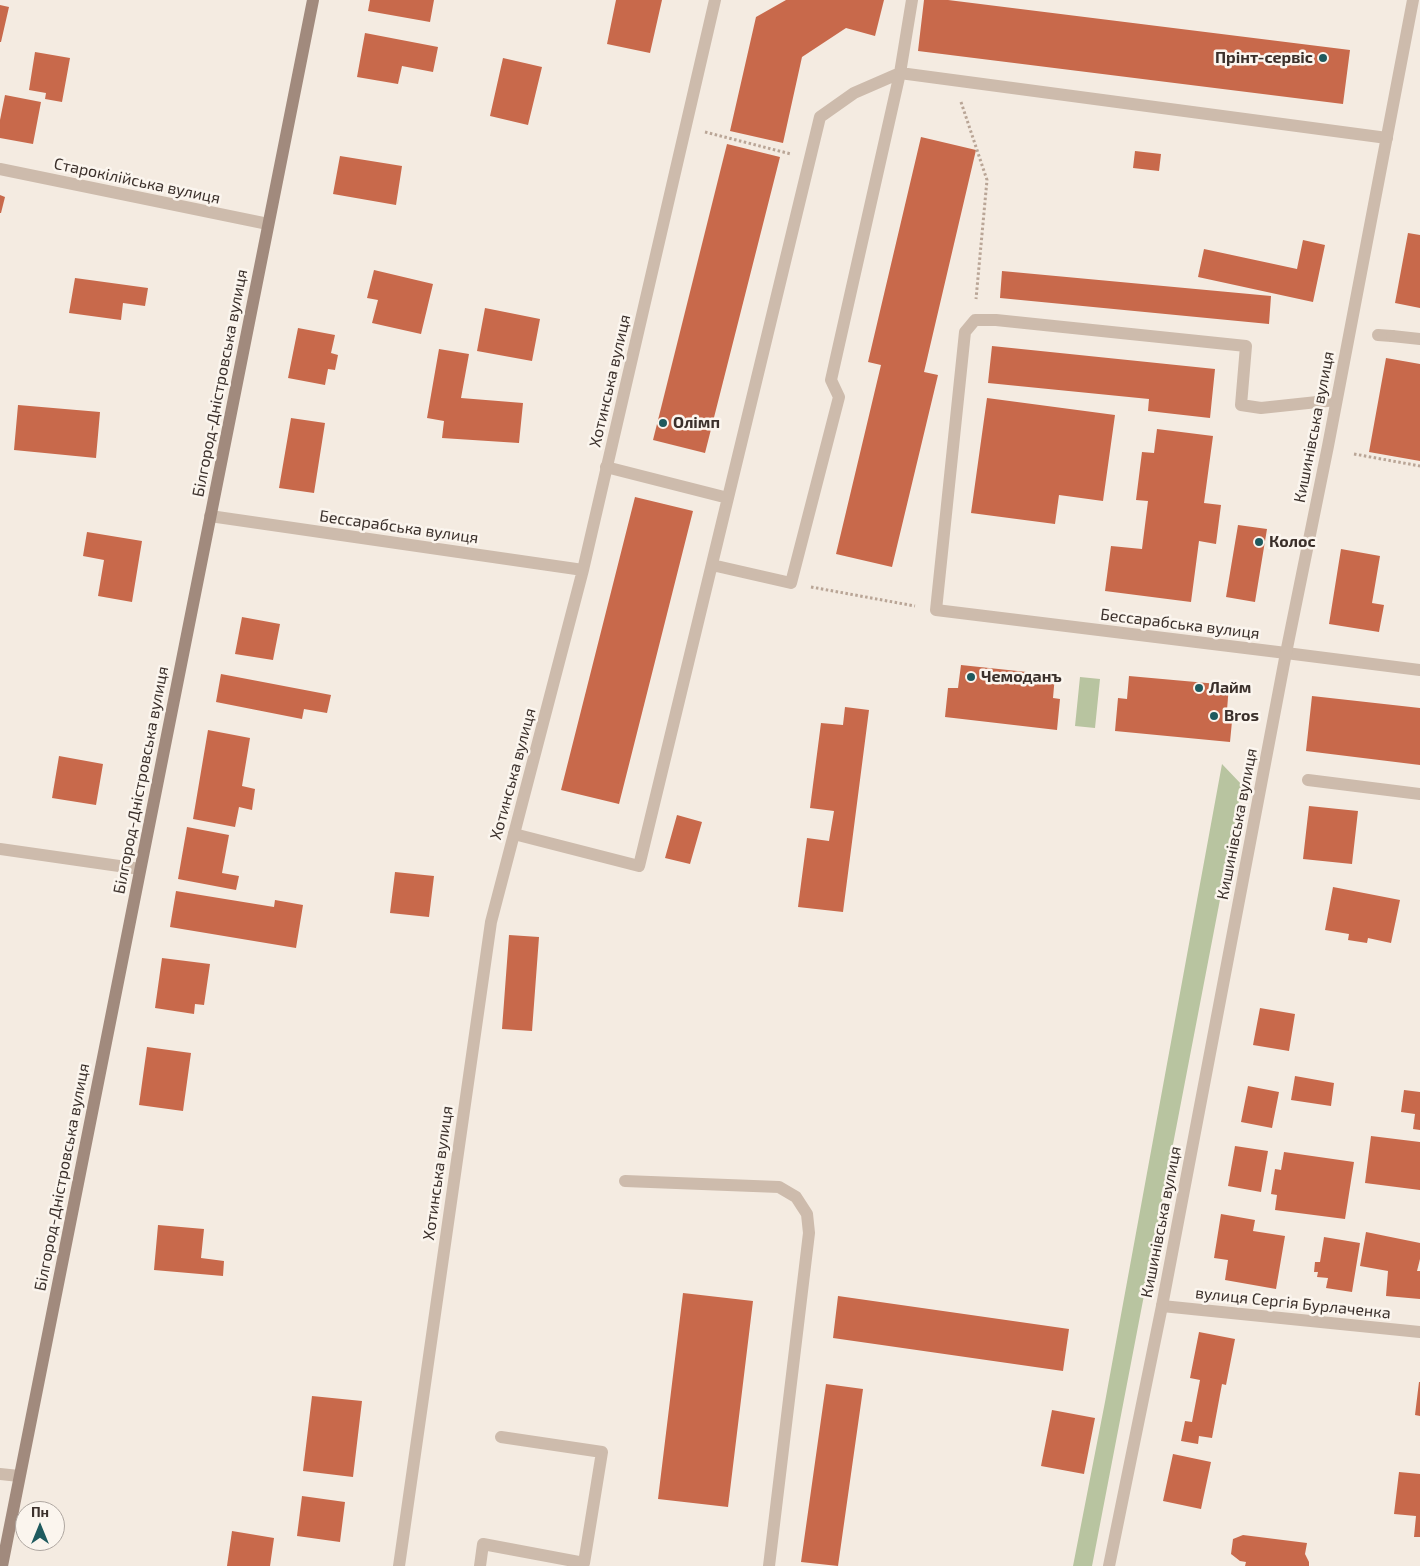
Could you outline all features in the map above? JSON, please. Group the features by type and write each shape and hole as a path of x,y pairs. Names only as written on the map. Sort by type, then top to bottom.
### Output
{"main road":[{"name":"Білгород-Дністровська вулиця","path":"2,1566 313,0"}],"street":[{"name":"Хотинська вулиця","path":"398,1566 491,922 583,570 715,0"},
{"path":"712,565 791,583 839,398 831,380 900,73 912,0"},
{"name":"Кишинівська вулиця","path":"1109,1566 1162,1306 1413,0"},
{"path":"514,834 639,866 820,117 854,93 900,73 1387,138"},
{"name":"Старокілійська вулиця","path":"0,169 268,224"},
{"path":"936,610 965,332 974,320 996,320 1246,346 1241,405 1261,408 1336,400"},
{"path":"1378,335 1420,339"},
{"path":"606,467 728,498"},
{"name":"Бессарабська вулиця","path":"210,516 583,570"},
{"name":"Бессарабська вулиця","path":"936,610 1420,670"},
{"path":"1308,780 1420,794"},
{"path":"0,850 140,869"},
{"path":"625,1181 779,1187 796,1197 806,1214 808,1233 769,1566"},
{"name":"вулиця Сергія Бурлаченка","path":"1162,1306 1420,1332"},
{"path":"480,1566 483,1544 584,1563 602,1452 501,1437"},
{"path":"0,1474 19,1476"}],"path":[{"path":"954,80 987,180 974,320"},
{"path":"685,127 810,159"},
{"path":"1354,454 1420,466"},
{"path":"791,583 936,610"}],"green space":[{"path":"1080,677 1100,679 1095,728 1075,726"},
{"path":"1222,764 1242,785 1092,1566 1073,1566 1105,1402"}],"building":[{"path":"370,0 434,0 430,22 368,11"},
{"path":"616,0 662,0 650,53 607,44"},
{"path":"786,0 884,0 875,36 846,28 802,57 783,143 730,131 756,17"},
{"path":"924,0 948,0 1350,50 1343,104 918,51"},
{"path":"0,5 9,7 1,42 0,42"},
{"path":"365,33 438,47 433,72 402,66 398,84 357,77"},
{"path":"35,52 70,58 62,102 45,99 46,93 29,90"},
{"path":"503,58 542,67 528,125 490,116"},
{"path":"5,95 41,102 33,144 0,138 0,120"},
{"path":"921,137 976,150 924,372 938,375 892,567 836,554 881,365 868,362"},
{"path":"727,144 780,157 705,453 653,440"},
{"path":"1135,151 1161,154 1159,171 1133,168"},
{"path":"340,156 402,166 396,205 333,194"},
{"path":"0,195 5,197 1,213 0,213"},
{"path":"1408,233 1420,235 1420,308 1395,303"},
{"path":"1303,240 1325,245 1313,302 1198,277 1204,249 1297,269"},
{"path":"374,270 433,284 421,334 372,323 378,300 367,298"},
{"path":"1002,271 1271,296 1269,324 1000,298"},
{"path":"75,278 148,288 145,306 123,303 121,320 69,313"},
{"path":"485,308 540,319 532,361 477,351"},
{"path":"298,328 335,335 331,353 338,355 335,370 328,369 325,385 288,378"},
{"path":"992,346 1215,369 1210,418 1148,411 1149,399 988,383"},
{"path":"439,349 469,354 461,398 523,403 519,443 442,438 444,421 427,418"},
{"path":"1386,358 1420,364 1420,461 1369,452"},
{"path":"987,398 1115,415 1103,501 1059,495 1055,524 971,513"},
{"path":"18,405 100,412 96,458 14,450"},
{"path":"291,418 325,423 314,493 279,488"},
{"path":"1157,429 1213,436 1204,503 1221,505 1216,544 1199,541 1191,602 1105,591 1111,546 1142,549 1148,501 1136,500 1142,452 1154,453"},
{"path":"635,497 693,511 619,804 561,790"},
{"path":"1238,525 1267,529 1255,602 1226,597"},
{"path":"87,532 142,541 132,602 98,596 104,560 83,556"},
{"path":"1341,549 1380,556 1372,603 1384,605 1379,632 1329,624"},
{"path":"242,617 280,624 273,660 235,654"},
{"path":"961,665 1055,675 1053,698 1060,699 1057,730 945,717 948,688 958,688"},
{"path":"221,674 331,695 327,713 304,709 302,719 216,702"},
{"path":"1129,676 1229,685 1227,710 1233,711 1230,742 1115,731 1118,698 1127,699"},
{"path":"1312,696 1420,708 1420,765 1306,751"},
{"path":"845,707 869,710 843,912 798,907 807,838 829,841 834,811 810,808 821,723 843,725"},
{"path":"208,730 250,738 242,786 255,789 252,810 239,807 235,827 193,819"},
{"path":"59,756 103,764 96,805 52,798"},
{"path":"1309,806 1358,811 1352,864 1303,859"},
{"path":"677,815 702,822 690,864 665,858"},
{"path":"187,827 229,835 222,873 239,876 236,890 178,879"},
{"path":"395,872 434,876 429,917 390,913"},
{"path":"1333,887 1400,900 1391,943 1368,938 1367,943 1348,940 1349,934 1325,930"},
{"path":"176,891 274,907 275,900 303,905 296,948 170,927"},
{"path":"509,935 539,937 532,1031 502,1029"},
{"path":"162,958 210,964 204,1005 195,1004 194,1014 155,1008"},
{"path":"1260,1008 1295,1014 1289,1051 1253,1045"},
{"path":"147,1047 191,1053 183,1111 139,1105"},
{"path":"1295,1076 1334,1083 1331,1106 1291,1100"},
{"path":"1248,1086 1279,1092 1272,1128 1241,1122"},
{"path":"1404,1090 1420,1092 1420,1130 1413,1129 1415,1114 1401,1112"},
{"path":"1371,1136 1420,1142 1420,1190 1365,1183"},
{"path":"1235,1146 1268,1151 1261,1192 1228,1186"},
{"path":"1284,1152 1354,1162 1345,1219 1275,1210 1277,1195 1271,1194 1275,1169 1281,1170"},
{"path":"1221,1214 1255,1220 1253,1231 1285,1236 1276,1289 1225,1280 1228,1260 1214,1258"},
{"path":"158,1225 204,1229 201,1258 224,1261 223,1276 154,1270"},
{"path":"1366,1232 1420,1243 1420,1259 1417,1271 1420,1271 1420,1299 1386,1296 1388,1271 1360,1266"},
{"path":"1324,1237 1360,1243 1352,1292 1326,1288 1328,1278 1317,1277 1318,1272 1314,1272 1315,1262 1320,1262"},
{"path":"683,1293 753,1301 728,1507 658,1499"},
{"path":"838,1296 1069,1329 1063,1371 833,1338"},
{"path":"1199,1332 1235,1339 1226,1385 1222,1384 1212,1438 1199,1436 1198,1444 1181,1441 1185,1421 1192,1422 1200,1380 1190,1378"},
{"path":"1420,1382 1420,1416 1415,1415"},
{"path":"826,1384 863,1389 838,1566 801,1562"},
{"path":"312,1396 362,1401 353,1477 303,1471"},
{"path":"1052,1410 1095,1418 1084,1474 1041,1466"},
{"path":"1173,1454 1211,1462 1201,1509 1163,1501"},
{"path":"1399,1472 1420,1474 1420,1537 1414,1537 1416,1516 1394,1514"},
{"path":"302,1496 345,1502 340,1542 297,1536"},
{"path":"232,1531 274,1538 270,1566 227,1566"},
{"path":"1243,1535 1307,1543 1305,1554 1309,1566 1245,1566 1246,1562 1240,1561 1231,1554 1233,1539"}],"place":[{"name":"Прінт-сервіс","path":"1323,58"},
{"name":"Олімп","path":"663,423"},
{"name":"Колос","path":"1259,542"},
{"name":"Чемоданъ","path":"971,677"},
{"name":"Лайм","path":"1199,688"},
{"name":"Bros","path":"1214,716"}]}
